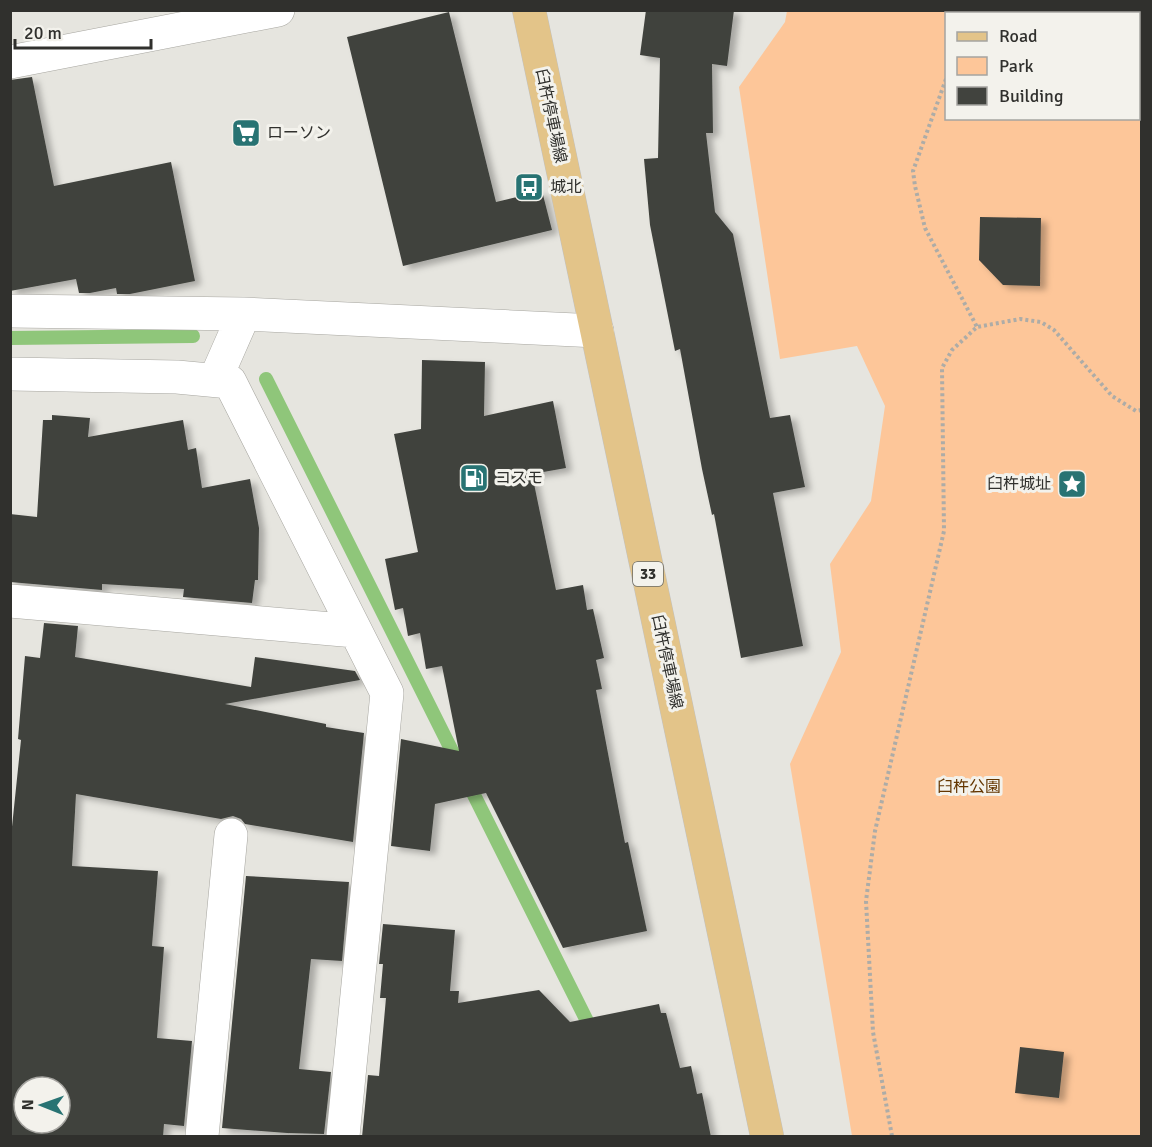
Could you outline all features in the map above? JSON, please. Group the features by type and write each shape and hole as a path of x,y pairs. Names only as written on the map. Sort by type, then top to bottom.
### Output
{"main road":[{"name":"臼杵停車場線","path":"529,10 767,1137"}],"street":[{"path":"10,62 278,10"},
{"path":"10,311 244,314 597,330"},
{"path":"215,380 244,314"},
{"path":"10,374 177,376 230,382 387,693 343,1137"},
{"path":"11,607 356,631"},
{"path":"202,1137 231,835"}],"path":[{"path":"945,82 913,171 925,228 977,327"},
{"path":"892,1137 873,1032 866,901 875,831 944,531 942,368 952,350 977,327 1020,319 1041,322 1054,330 1112,396 1136,411 1142,410"}],"green space":[{"name":"臼杵公園","path":"787,11 1141,11 1141,1136 852,1136 790,764 841,652 830,564 871,501 885,406 857,346 780,359 739,87 785,22"}],"building":[{"path":"646,10 734,10 727,66 712,64 713,133 706,133 715,212 733,234 770,418 790,415 805,487 773,493 803,646 741,658 680,349 675,351 650,225 644,159 658,158 660,58 640,55"},
{"path":"449,12 496,202 542,191 552,230 403,266 347,37"},
{"path":"32,77 54,186 171,162 195,281 130,294 117,294 116,288 79,293 76,279 10,291 10,80"},
{"path":"980,217 1041,218 1040,286 1003,285 979,260"},
{"path":"422,360 485,362 484,416 553,401 566,468 532,474 556,590 583,585 587,610 593,609 604,658 596,660 602,689 596,690 625,843 628,842 647,931 563,948 486,793 435,804 430,851 391,846 401,739 459,751 442,666 426,669 420,633 408,636 403,608 395,610 385,559 418,552 394,434 421,429"},
{"path":"52,415 90,418 88,437 183,420 188,450 196,448 202,488 250,479 259,528 258,580 255,580 252,603 183,597 184,589 102,584 102,590 10,582 10,514 37,517 43,420 52,420"},
{"path":"44,623 78,626 75,657 251,687 255,657 355,671 360,680 225,704 326,724 326,727 364,733 353,842 245,824 241,819 233,816 221,819 76,794 72,866 158,871 152,946 164,947 157,1038 192,1041 184,1126 164,1124 163,1137 10,1137 10,846 21,740 18,739 25,656 40,658"},
{"path":"246,876 349,882 342,961 311,959 299,1069 331,1072 324,1134 222,1128"},
{"path":"383,924 455,930 450,991 459,991 458,1003 539,990 570,1022 659,1004 661,1013 666,1013 680,1068 691,1066 697,1094 702,1093 711,1137 362,1137 368,1075 379,1076 386,998 380,998 383,964 379,964"},
{"path":"1020,1047 1064,1052 1059,1098 1015,1093"}],"waterway":[{"path":"10,338 193,336"},
{"path":"266,379 594,1035"}],"place":[{"name":"ローソン","path":"246,133"},
{"name":"城北","path":"529,187"},
{"name":"コスモ","path":"474,478"},
{"name":"臼杵城址","path":"1072,484"}]}
